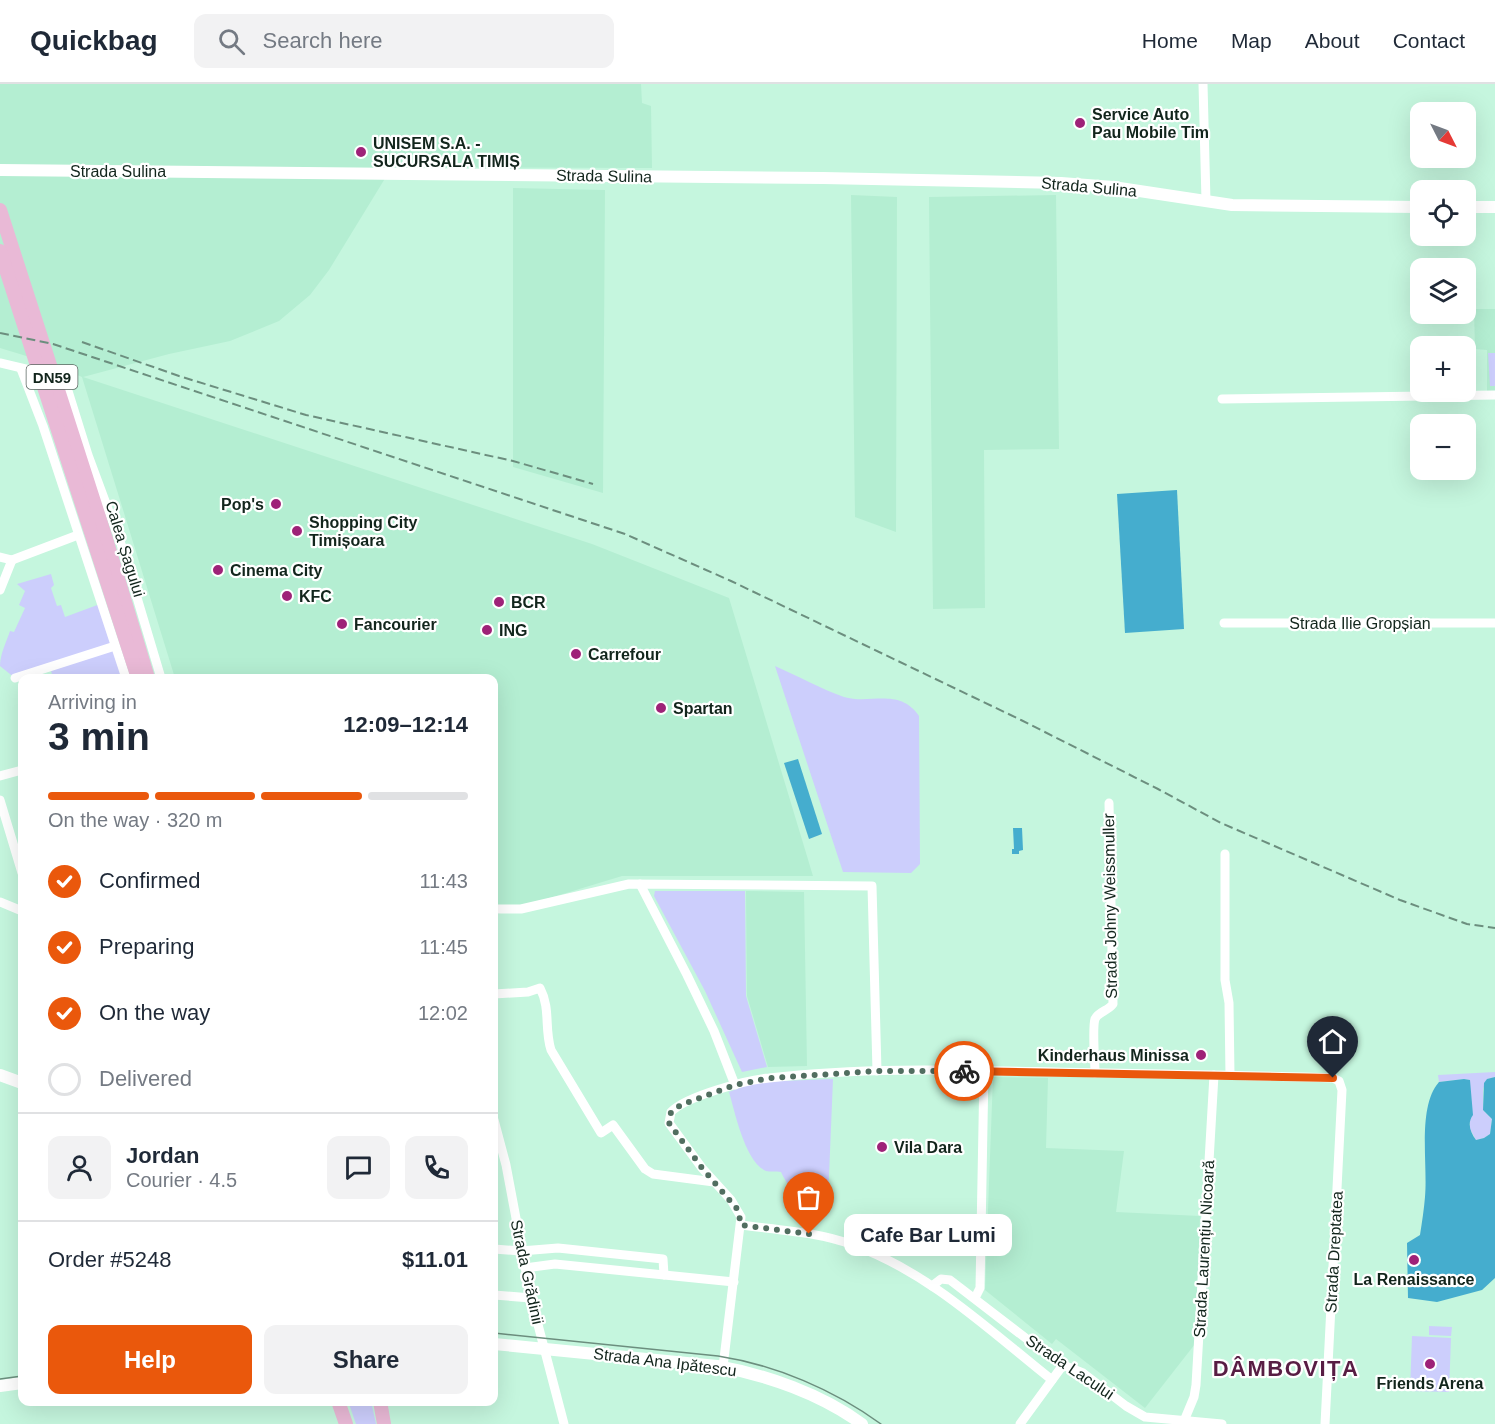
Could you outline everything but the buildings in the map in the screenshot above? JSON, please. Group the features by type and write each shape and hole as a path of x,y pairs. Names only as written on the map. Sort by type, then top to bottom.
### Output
{"main road":[{"name":"Calea Șagului","path":"0,210 101,544 137,674"},
{"name":"Calea Șagului","path":"0,251 147,674"},
{"path":"340,1406 346,1424"},
{"path":"381,1406 384,1424"}],"street":[{"path":"1203,84 1206,201"},
{"name":"Strada Sulina","path":"0,170 1061,183 1113,187 1245,206 1410,207"},
{"path":"1476,207 1495,207"},
{"path":"0,363 21,369 43,426 125,674"},
{"name":"Calea Șagului","path":"21,369 64,378 125,556 160,674"},
{"path":"1221,399 1495,395"},
{"path":"51,452 57,437 64,431 79,434 84,441"},
{"path":"0,557 12,560 78,535"},
{"path":"0,590 12,560"},
{"name":"Strada Ilie Gropșian","path":"1224,623 1495,623"},
{"path":"28,674 115,646"},
{"path":"50,667 52,674"},
{"path":"0,776 18,771"},
{"path":"0,800 18,860"},
{"name":"Strada Johny Weissmuller","path":"1095,1073 1094,1022 1099,1014 1108,1010 1113,1004 1109,803"},
{"path":"723,1367 741,1225 738,1210 669,1123 669,1116 674,1108 735,1085 770,1078 877,1071 988,1070 1230,1075 1229,1003 1225,980 1225,854"},
{"path":"640,884 714,1031 735,1085"},
{"path":"498,909 521,909 640,884 872,886 877,1071"},
{"path":"0,902 18,909"},
{"path":"498,994 528,992 540,988 546,1000 551,1050 601,1133 613,1125 645,1169 653,1174 714,1182"},
{"path":"975,1298 980,1288 988,1070"},
{"path":"0,1075 18,1082"},
{"name":"Strada Laurențiu Nicoară","path":"1184,1421 1196,1385 1214,1075"},
{"name":"Strada Dreptatea","path":"1230,1075 1333,1078 1339,1081 1342,1090 1325,1424"},
{"name":"Strada Grădinii","path":"498,1135 506,1165 531,1298 564,1424"},
{"name":"Strada Lacului","path":"741,1225 824,1236 853,1245 892,1262 947,1297 1052,1380"},
{"path":"498,1249 521,1251 558,1248 663,1259 664,1275"},
{"path":"525,1268 555,1264 734,1282"},
{"name":"Strada Lacului","path":"932,1286 941,1279 945,1279 975,1298 1063,1365 1083,1373 1139,1415 1156,1420 1222,1424"},
{"path":"498,1294 531,1298"},
{"name":"Strada Ana Ipătescu","path":"498,1344 723,1367 768,1379 819,1399 862,1424"},
{"path":"1020,1424 1063,1365"},
{"path":"0,1386 18,1384"}],"shaded area":[{"path":"0,84 641,84 642,103 651,106 652,168 392,167 329,270 310,295 279,321 230,341 169,354 83,377 592,544 729,598 813,876 622,876 498,914 498,674 174,674 82,377 46,362 0,348"},
{"path":"513,188 605,190 603,493 513,467"},
{"path":"851,195 897,197 896,532 855,517"},
{"path":"1056,195 1059,449 984,450 985,608 933,609 929,197"},
{"path":"1476,309 1495,309 1495,392 1487,392 1487,350 1476,349"},
{"path":"1488,353 1495,353 1495,386 1490,386"},
{"path":"1177,490 1184,629 1125,633 1117,494"},
{"path":"51,574 54,585 51,588 57,606 61,605 65,617 100,604 125,674 52,674 50,667 28,674 18,674 18,677 15,678 0,666 10,631 14,632 25,608 19,605 25,591 17,584"},
{"path":"775,666 844,697 893,699 903,702 919,716 920,864 911,873 843,872"},
{"path":"798,759 822,834 809,839 784,763"},
{"path":"1013,828 1022,828 1023,850 1019,851 1019,854 1012,854 1012,849 1014,849"},
{"path":"655,891 745,891 746,996 767,1067 742,1072 705,991 654,896"},
{"path":"746,891 804,892 807,1066 768,1067 747,996"},
{"path":"1495,1072 1495,1077 1487,1079 1483,1089 1483,1110 1492,1119 1490,1134 1476,1140 1470,1129 1470,1080 1439,1082 1438,1075"},
{"path":"993,1077 1048,1078 1046,1148 1124,1151 1116,1212 1200,1216 1195,1344 1145,1408 1056,1339 1052,1344 985,1290"},
{"path":"1495,1077 1495,1278 1482,1290 1437,1302 1408,1298 1407,1243 1420,1235 1426,1184 1426,1121 1432,1093 1439,1082 1470,1080 1473,1115 1470,1128 1476,1140 1484,1138 1490,1134 1492,1119 1483,1110 1484,1083 1487,1079"},
{"path":"833,1079 828,1200 799,1203 781,1172 766,1171 752,1158 742,1136 729,1092 755,1082"},
{"path":"1429,1326 1452,1327 1451,1336 1429,1335"},
{"name":"Friends Arena","path":"1412,1336 1451,1338 1449,1392 1410,1391"},
{"path":"350,1406 372,1406 376,1424 356,1424"}],"tram line":[{"path":"498,1333 740,1360 783,1373 824,1390 881,1424"},
{"path":"0,1379 18,1377"}],"railway":[{"path":"0,333 53,344 625,534 731,581 1021,720 1221,823 1400,900 1467,924 1495,928"},
{"path":"82,342 179,376 306,415 513,461 593,484"}],"way so far":[{"path":"809,1234 741,1225 741,1217 731,1200 702,1168 669,1123 669,1116 674,1108 735,1085 770,1078 877,1071 964,1071"}],"place":[{"name":"Service Auto Pau Mobile Tim","path":"1080,123"},
{"name":"UNISEM S.A. - SUCURSALA TIMIȘ","path":"361,152"},
{"name":"Pop's","path":"276,504"},
{"name":"Shopping City Timișoara","path":"297,531"},
{"name":"Cinema City","path":"218,570"},
{"name":"KFC","path":"287,596"},
{"name":"BCR","path":"499,602"},
{"name":"Fancourier","path":"342,624"},
{"name":"ING","path":"487,630"},
{"name":"Carrefour","path":"576,654"},
{"name":"Spartan","path":"661,708"},
{"name":"Kinderhaus Minissa","path":"1201,1055"},
{"name":"Vila Dara","path":"882,1147"},
{"name":"Cafe Bar Lumi","path":"809,1234"},
{"name":"La Renaissance","path":"1414,1260"},
{"name":"Friends Arena","path":"1430,1364"}],"district":[{"name":"DÂMBOVIȚA","path":"1286,1368"}],"route":[{"path":"964,1071 1333,1078"}]}
